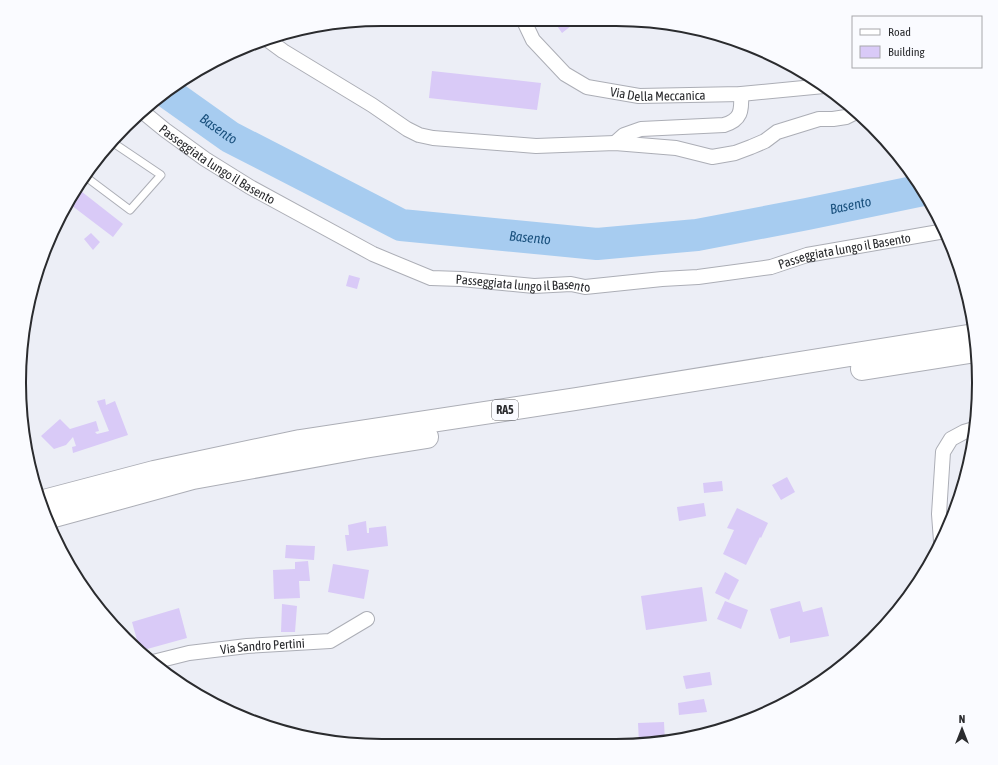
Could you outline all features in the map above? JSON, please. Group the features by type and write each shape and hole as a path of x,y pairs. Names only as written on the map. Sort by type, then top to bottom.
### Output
{"highway":[{"name":"RA5","path":"46,500 154,472 300,441 576,399 969,336"},
{"name":"RA5","path":"52,517 193,478 356,448 970,352"}],"street":[{"name":"Via Della Meccanica","path":"526,26 533,40 565,74 587,87 639,96 741,94 815,87"},
{"path":"273,43 372,105 407,129 433,138 536,146 615,143 676,148 712,157 722,156 751,147 765,141 777,132 812,121 819,119 833,119 851,114"},
{"path":"615,143 624,135 641,129 724,125 732,122 739,116 742,107 741,94"},
{"name":"Passeggiata lungo il Basento","path":"146,115 159,126 205,159 250,187 373,254 431,278 461,278 534,286 572,284 586,287 662,278 698,277 771,267 813,254 938,232"},
{"path":"940,529 939,514 943,452 951,439 969,431"},
{"name":"Via Sandro Pertini","path":"159,661 189,654 247,646 330,641 367,619"}],"lane":[{"path":"90,179 130,210 160,175 116,145"}],"building":[{"path":"557,26 571,26 562,33"},
{"path":"432,71 541,83 537,110 429,98"},
{"path":"81,192 123,224 113,237 73,206"},
{"path":"91,233 100,242 93,250 84,239"},
{"path":"349,275 360,278 357,289 346,286"},
{"path":"105,399 106,405 115,401 128,435 73,453 72,447 76,446 73,437 66,445 54,449 41,436 60,419 70,429 96,421 99,431 95,432 97,434 109,431 97,401"},
{"path":"787,477 795,492 781,500 772,485"},
{"path":"722,481 723,491 704,493 703,483"},
{"path":"704,503 706,516 679,521 677,507"},
{"path":"737,508 768,523 746,565 723,554 734,530 727,528"},
{"path":"366,521 367,533 369,533 369,528 386,526 388,546 347,551 345,535 349,535 348,525"},
{"path":"286,545 315,546 314,560 285,558"},
{"path":"308,561 310,581 299,581 300,598 274,599 273,570 295,569 295,562"},
{"path":"333,564 369,570 364,599 328,592"},
{"path":"725,572 739,580 729,600 715,593"},
{"path":"702,587 707,621 646,630 641,596"},
{"path":"725,601 748,610 741,629 717,619"},
{"path":"800,601 803,612 822,607 829,636 790,643 790,636 779,639 770,609"},
{"path":"282,604 297,606 295,632 281,632"},
{"path":"179,608 187,638 145,650 138,642 132,622"},
{"path":"710,672 712,685 686,689 683,676"},
{"path":"704,699 707,712 679,715 678,703"},
{"path":"664,722 665,736 639,738 638,723"}],"waterway":[{"name":"Basento","path":"171,95 230,137 401,225 597,244 697,235 916,191"}]}
